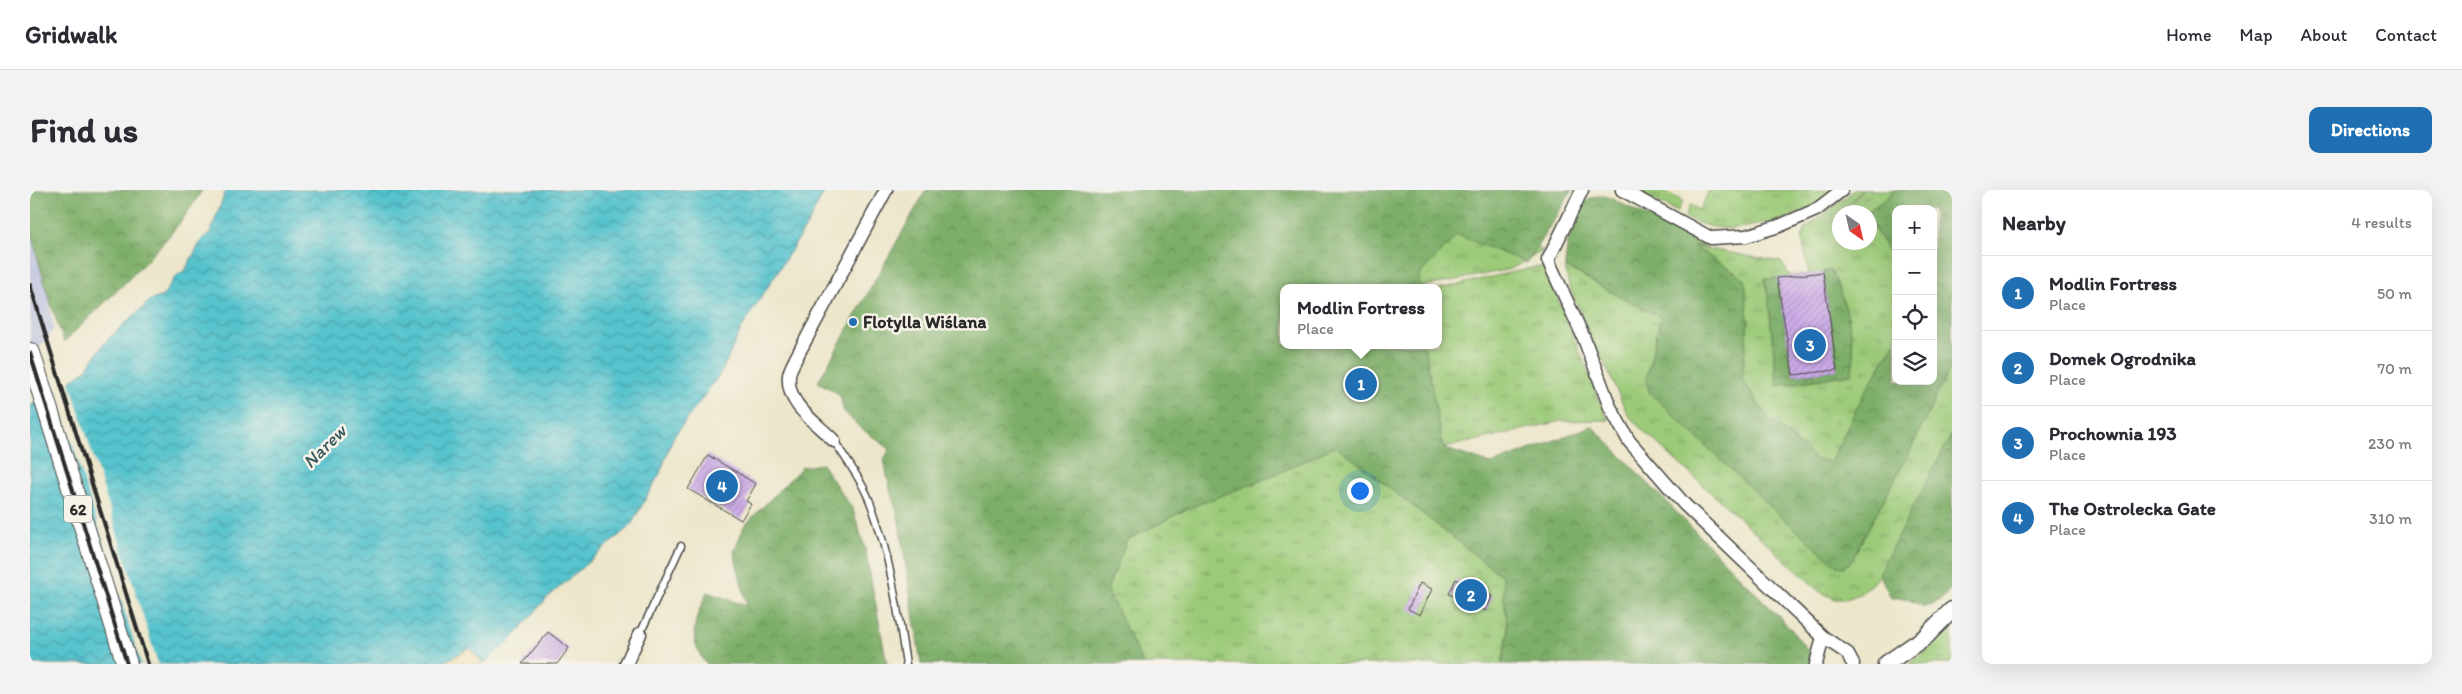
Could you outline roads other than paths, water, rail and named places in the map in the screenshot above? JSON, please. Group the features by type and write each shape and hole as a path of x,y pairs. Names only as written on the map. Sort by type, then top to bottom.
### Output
{"main road":[{"name":"62","path":"30,353 127,664"}],"street":[{"path":"834,441 802,411 792,394 789,376 796,358 886,190"},
{"path":"1582,190 1548,260 1583,336 1610,408 1629,441 1685,505 1823,637 1847,653 1854,664"},
{"path":"1622,190 1711,238 1746,236 1779,226 1816,210 1842,190"},
{"path":"1886,664 1925,637 1952,610"},
{"path":"626,664 640,634"},
{"path":"1816,664 1823,637"}],"lane":[{"path":"834,441 854,471 873,509 888,562 906,664"},
{"path":"640,634 681,546"}],"water":[{"name":"Narew","path":"226,190 825,190 809,222 741,329 722,371 673,438 660,473 631,525 547,598 510,641 484,663 469,648 441,664 30,664 30,406 85,371 105,342 151,300 163,296 175,277 185,270 202,239 210,233"}],"railway":[{"path":"30,285 148,664"},
{"path":"30,353 127,664"}],"place":[{"name":"Flotylla Wiślana","path":"853,322"},
{"name":"Prochownia 193","path":"1810,345"},
{"name":"Modlin Fortress","path":"1361,384"},
{"name":"The Ostrolecka Gate","path":"722,486"},
{"name":"Domek Ogrodnika","path":"1471,595"}]}
